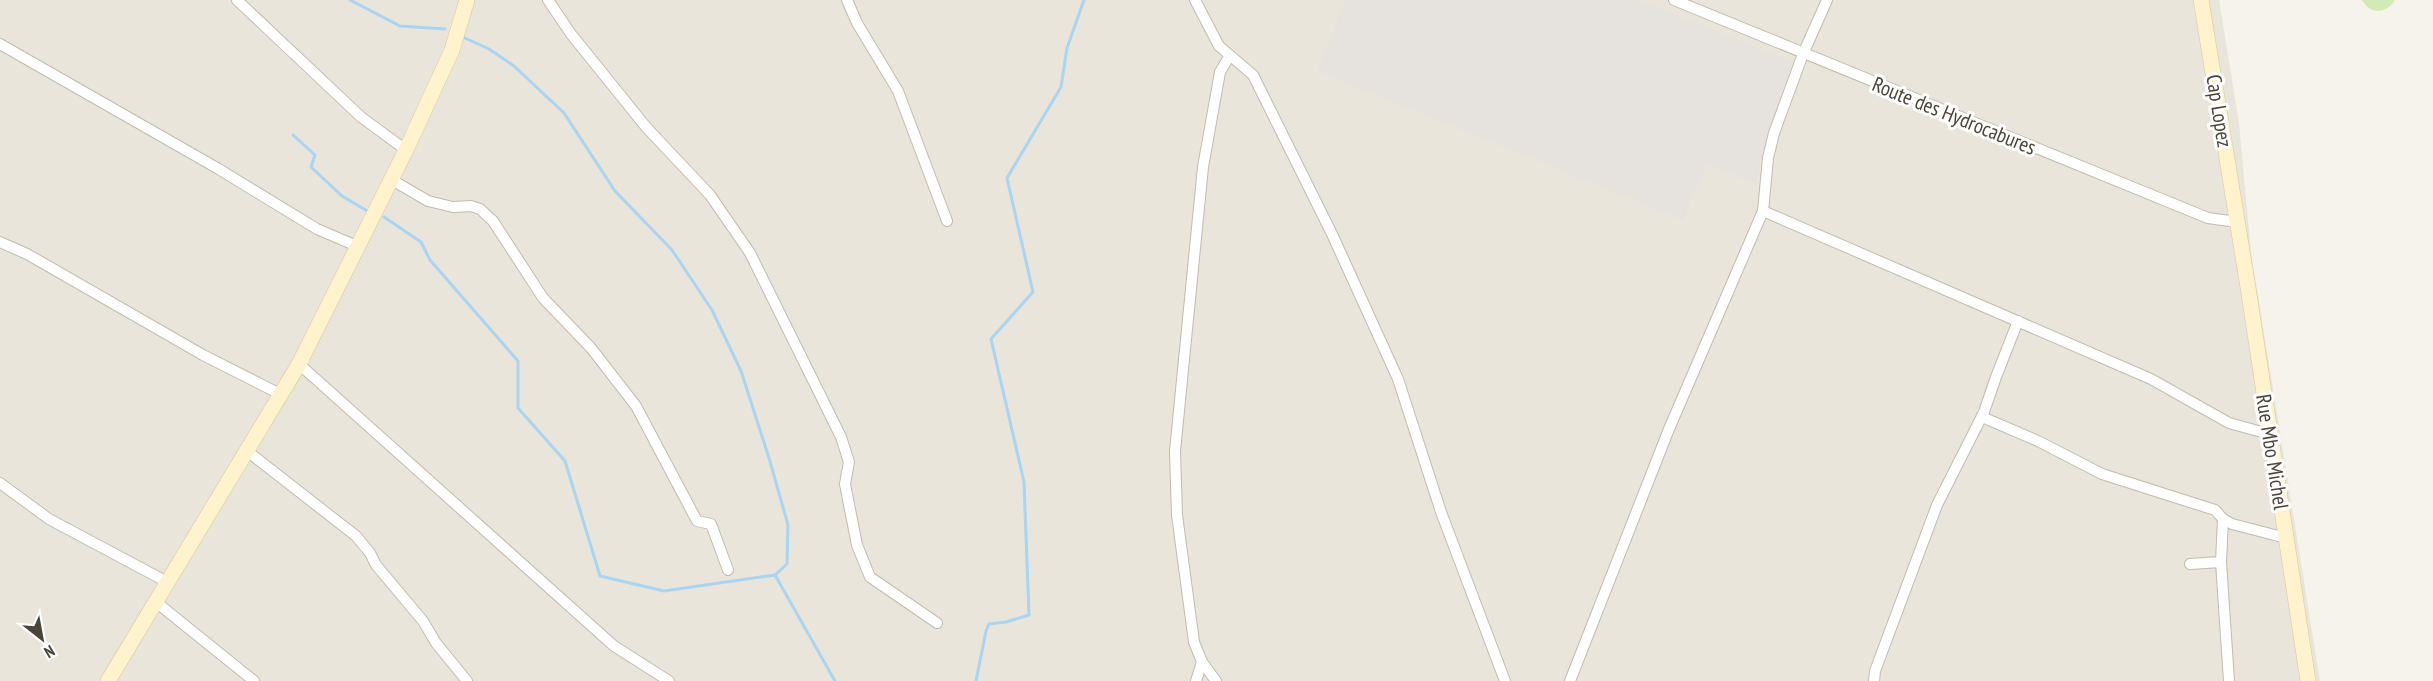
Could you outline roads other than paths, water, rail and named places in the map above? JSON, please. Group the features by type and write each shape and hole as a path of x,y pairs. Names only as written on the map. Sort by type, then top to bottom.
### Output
{"street":[{"path":"237,0 361,117 406,150"},
{"path":"108,681 299,364 406,150 452,50 467,0"},
{"path":"548,0 571,34 646,127 710,195 750,253 841,437 849,462 845,484 857,545 870,577 937,623"},
{"path":"847,0 857,22 898,91 947,221"},
{"path":"1195,0 1219,46 1229,57 1242,64 1254,75 1398,379 1441,512 1505,681"},
{"name":"Route des Hydrocabures","path":"1674,0 2208,218 2237,222"},
{"path":"1570,681 1669,429 1763,211 1768,158 1774,134 1803,54 1827,0"},
{"name":"Cap Lopez","path":"2201,0 2237,222"},
{"path":"0,44 317,229 359,247"},
{"path":"1216,681 1202,662 1194,642 1177,515 1175,451 1203,167 1220,72 1229,57"},
{"path":"392,180 428,201 453,207 471,206 480,209 493,221 543,298 591,348 636,406 697,522 711,524 728,570"},
{"path":"1763,211 2151,379 2229,423 2269,434"},
{"name":"Rue Mbo Michel","path":"2237,222 2308,681"},
{"path":"0,242 27,254 203,355 280,394"},
{"path":"1874,681 1875,671 1937,505 1982,417 2018,321"},
{"path":"299,364 614,646 669,681"},
{"path":"1982,417 2038,441 2102,474 2215,510 2223,519 2232,524 2286,538"},
{"path":"247,451 357,536 376,565 423,621 436,643 467,681"},
{"path":"0,483 49,519 169,583"},
{"path":"2223,519 2221,562 2229,681"},
{"path":"2190,564 2221,562"},
{"path":"156,602 254,681"},
{"path":"1196,681 1202,662"}],"waterway":[{"path":"350,0 400,26 445,29"},
{"path":"976,681 989,624 1029,615 1024,482 991,339 1033,292 1007,178 1061,87 1067,48 1084,0"},
{"path":"384,217 421,242 430,260 518,361 518,408 565,461 600,576 664,591 775,575 787,564 788,525 769,458 741,371 712,310 672,250 615,191 564,113 514,66 489,49 465,38"},
{"path":"293,135 315,155 311,167 342,196 369,212"},
{"path":"775,575 835,681"}]}
